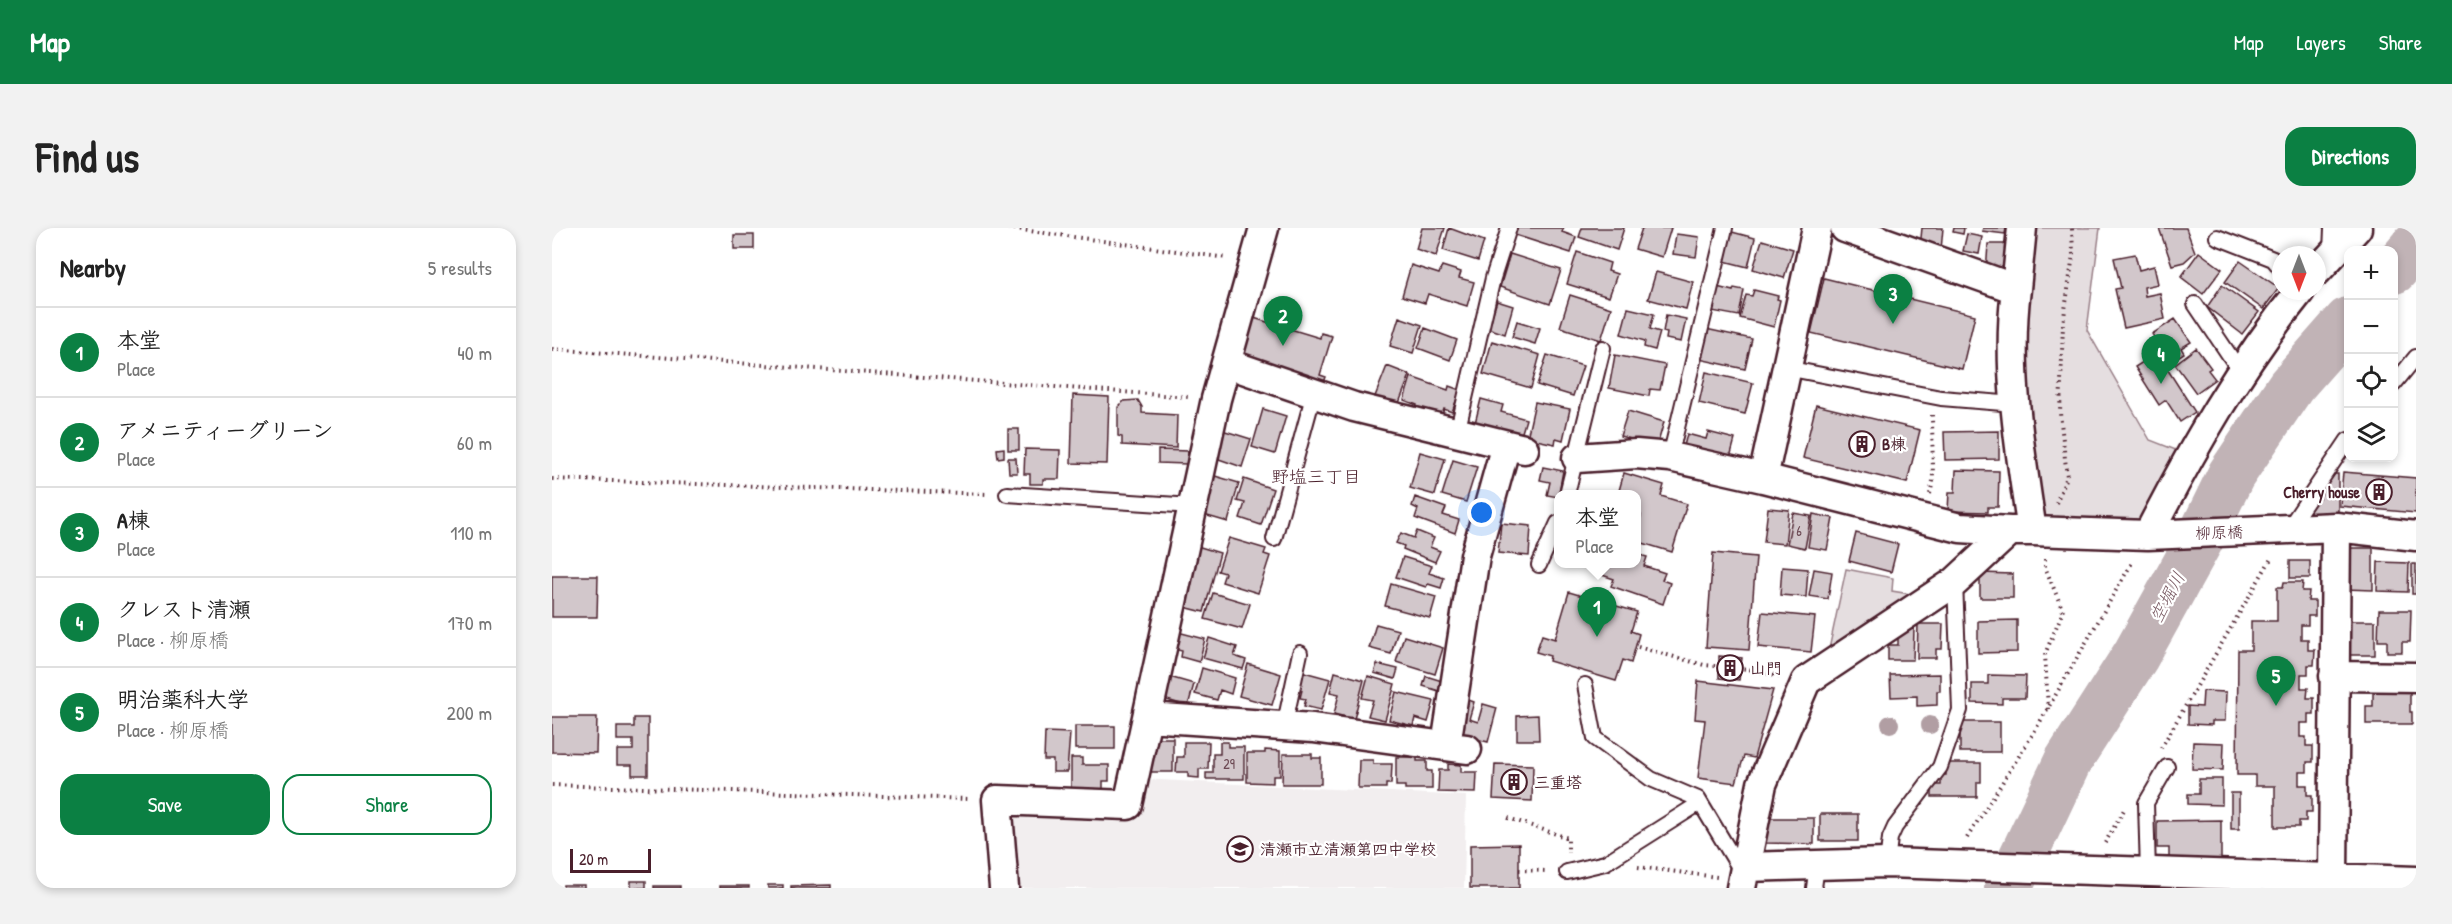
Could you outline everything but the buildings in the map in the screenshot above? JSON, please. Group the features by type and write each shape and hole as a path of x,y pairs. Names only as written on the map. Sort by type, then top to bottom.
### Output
{"street":[{"path":"1004,888 998,800 1128,805 1216,399 1264,228"},
{"path":"1763,478 1817,228"},
{"path":"1845,228 2016,289"},
{"path":"2022,228 2013,315 2017,431 2029,531 1806,681 1762,784 1736,877 1815,877 1887,863 2148,872 2194,881 2416,881"},
{"path":"2327,251 2357,228"},
{"path":"2153,534 2172,488 2240,371 2293,300"},
{"path":"1147,717 1284,727 1456,747 1475,556 1515,447 1354,406 1226,363"},
{"name":"柳原橋","path":"1577,458 1636,454 1670,457 1960,528 2153,534 2336,527 2416,536"},
{"path":"2336,527 2334,676 2344,881"},
{"path":"2334,676 2416,677"}],"lane":[{"path":"1457,433 1493,278 1509,228"},
{"path":"1670,457 1725,228"},
{"path":"2217,237 2272,259"},
{"path":"2195,304 2240,371"},
{"path":"1568,490 1603,348"},
{"path":"2398,379 2416,357"},
{"path":"1786,368 1932,396 2016,404"},
{"path":"1274,539 1314,393"},
{"path":"2285,529 2344,447"},
{"path":"1007,494 1193,506"},
{"path":"1539,566 1554,532"},
{"path":"1887,863 1890,838 1895,826 1940,766 1960,710 1954,582"},
{"path":"1284,727 1300,653"},
{"path":"1585,685 1595,738 1651,779 1698,799 1737,864 1736,877"},
{"path":"2148,872 2146,803 2167,767"},
{"path":"1567,872 1605,863 1700,803"}],"path":[{"path":"1008,228 1254,262"},
{"path":"2048,709 2045,654 2063,611 2029,531 2067,477 2060,413 2062,324 2073,255 2072,228"},
{"path":"552,349 1216,399"},
{"path":"1923,519 1933,481 1932,396"},
{"path":"552,479 1007,494"},
{"path":"2155,757 2285,529"},
{"path":"1953,865 2153,534"},
{"path":"1638,647 1704,665 1748,669 1806,681"},
{"path":"552,784 998,800"},
{"path":"2085,871 2131,798"},
{"path":"1508,818 1568,838 1567,872 1519,870"},
{"path":"1605,863 1736,877"}],"shaded area":[{"path":"2022,228 2100,228 2087,330 2150,440 2191,456 2148,535 2032,531"},
{"path":"1846,569 1893,578 1892,591 1916,595 1828,654"},
{"name":"清瀬市立清瀬第四中学校","path":"1142,779 1466,796 1464,888 1018,888 1013,810 1134,810"}],"waterway":[{"name":"空堀川","path":"2398,265 2416,244"},
{"name":"空堀川","path":"2008,888 2068,761 2136,655 2198,543 2231,475 2291,386 2344,326"}],"place":[{"name":"A棟","path":"1893,324"},
{"name":"アメニティーグリーン","path":"1283,346"},
{"name":"クレスト清瀬","path":"2161,384"},
{"name":"B棟","path":"1862,444"},
{"name":"Cherry house","path":"2379,492"},
{"name":"本堂","path":"1597,637"},
{"name":"山門","path":"1730,668"},
{"name":"明治薬科大学","path":"2276,706"},
{"name":"三重塔","path":"1514,782"},
{"name":"清瀬市立清瀬第四中学校","path":"1240,849"}],"district":[{"name":"野塩三丁目","path":"1316,476"}]}
